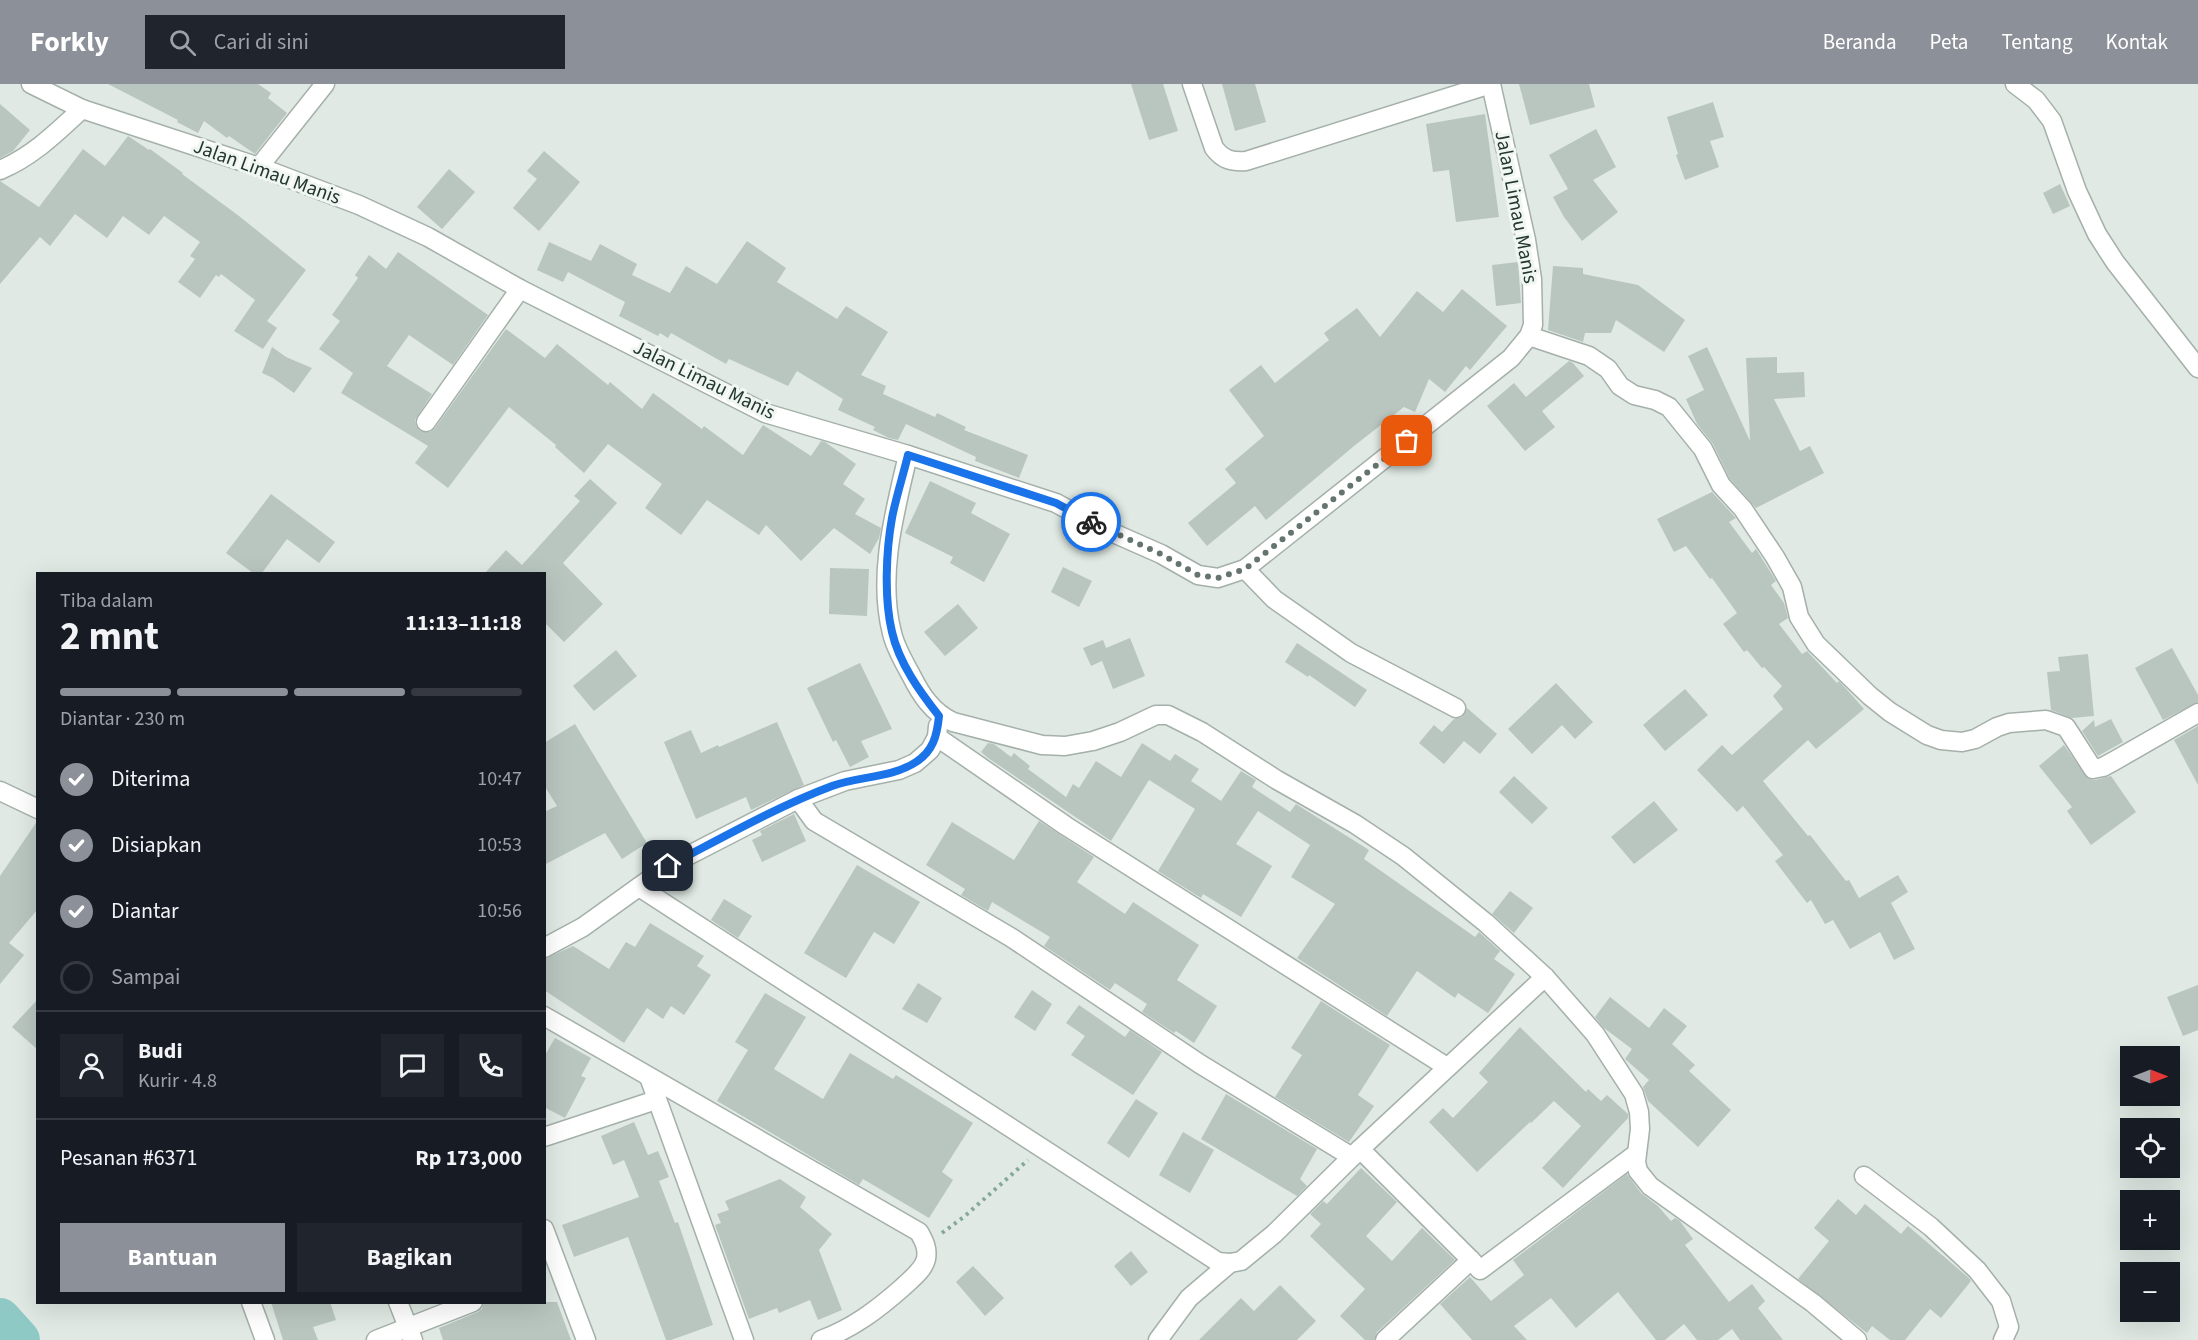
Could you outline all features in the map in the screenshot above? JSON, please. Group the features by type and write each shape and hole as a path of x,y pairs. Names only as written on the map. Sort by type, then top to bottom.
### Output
{"street":[{"name":"Jalan Limau Manis","path":"30,84 82,109 259,167 369,209 428,237 520,289 765,413 908,455 1056,503 1102,528 1161,554 1198,575 1218,578 1245,569 1511,358 1529,336 1533,325 1532,279 1526,240 1491,84"},
{"path":"259,167 325,84"},
{"path":"1192,84 1214,148 1220,156 1232,162 1246,161 1491,84"},
{"path":"2015,84 2036,100 2052,121 2076,191 2097,234 2115,262 2198,368"},
{"path":"0,170 20,161 43,146 82,109"},
{"path":"426,422 520,289"},
{"path":"1529,336 1589,356 1608,369 1620,386 1634,395 1669,406 1703,449 1721,485 1743,510 1775,556 1791,587 1799,617 1816,644 1870,696 1890,712 1928,735 1941,740 1962,742 1975,739 2009,723 2046,720 2066,727 2093,769 2103,767 2198,713"},
{"path":"908,455 892,519 887,597 892,633 904,662 920,692 939,716 953,722 1042,746 1065,746 1093,741 1120,732 1156,715 1168,715 1202,732 1277,780 1355,824 1403,856 1478,916 1545,977 1595,1034 1634,1094 1640,1112 1636,1154 1638,1171 1650,1186 1813,1303 1857,1340"},
{"path":"1245,569 1274,599 1351,653 1456,708"},
{"path":"546,947 583,927 668,866 798,799 845,781 899,770 915,763 930,750 937,737 939,716"},
{"path":"937,737 1066,826 1447,1067"},
{"path":"0,792 36,808"},
{"path":"798,799 814,821 1012,938 1200,1064 1356,1153 1480,1270 1636,1154"},
{"path":"639,887 1041,1147 1114,1197 1218,1262 1241,1261 1274,1234 1356,1153 1545,977"},
{"path":"546,1017 919,1232 926,1244 926,1258 920,1271 870,1315 842,1332 821,1340"},
{"path":"649,1077 744,1340"},
{"path":"546,1136 656,1100"},
{"path":"1864,1176 1931,1227 1977,1270 2001,1301 2009,1327 2003,1340"},
{"path":"546,1240 552,1272 586,1340"},
{"path":"1385,1340 1471,1260"},
{"path":"1158,1340 1189,1298 1230,1263"},
{"path":"252,1304 265,1340"},
{"path":"400,1304 410,1333"},
{"path":"376,1340 410,1333 469,1304"}],"path":[{"path":"926,1244 965,1216 1041,1147"}],"building":[{"path":"108,84 258,84 271,93 268,98 287,113 255,154 204,121 198,133 177,122 178,120"},
{"path":"1131,84 1163,84 1178,131 1149,140"},
{"path":"1222,84 1255,84 1266,122 1235,131"},
{"path":"1519,84 1589,84 1595,107 1530,125"},
{"path":"1713,102 1724,137 1710,141 1719,167 1685,180 1667,117"},
{"path":"0,104 30,130 13,151 0,158"},
{"path":"1485,114 1499,217 1456,222 1449,170 1433,172 1426,124"},
{"path":"1596,129 1616,167 1593,180 1618,212 1582,241 1564,217 1553,197 1568,189 1549,155"},
{"path":"128,136 183,173 306,270 267,321 277,328 263,349 234,331 255,300 221,274 219,277 216,275 200,298 178,282 195,259 190,256 200,242 164,216 149,235 123,216 107,238 75,214 50,246 40,237 0,284 0,181 39,207 83,149 105,166"},
{"path":"544,151 580,182 539,231 513,208 537,179 527,171"},
{"path":"449,169 475,192 442,229 417,207"},
{"path":"2060,184 2070,206 2053,214 2043,193"},
{"path":"747,241 786,268 777,282 837,319 846,306 888,332 861,375 886,386 883,394 935,417 937,413 966,427 964,430 1028,455 1019,478 975,461 976,457 906,424 898,440 889,438 873,430 875,427 838,410 843,399 797,371 788,386 729,359 726,364 671,333 668,338 660,333 658,336 619,316 625,302 568,272 563,282 537,270 549,242 591,261 600,244 637,264 632,275 670,293 686,266 717,284"},
{"path":"398,252 488,315 453,365 409,335 387,366 432,394 415,420 420,431 430,432 435,428 506,329 545,358 557,344 608,385 610,382 642,409 653,393 702,429 704,426 743,455 763,425 811,456 821,441 825,442 856,464 843,484 865,499 855,514 881,528 879,538 870,554 834,528 801,561 766,525 759,535 707,500 681,535 645,508 662,484 608,444 584,473 555,447 556,445 509,407 448,488 415,463 428,446 341,393 353,373 319,349 340,321 332,315 358,278 355,275 369,255 386,269"},
{"path":"1518,262 1521,303 1496,306 1492,265"},
{"path":"1553,266 1583,268 1583,274 1638,285 1685,320 1664,352 1616,320 1611,333 1585,333 1583,342 1548,330"},
{"path":"1462,289 1507,326 1470,370 1466,366 1445,392 1429,379 1415,412 1404,407 1266,520 1255,506 1207,546 1188,523 1236,483 1225,469 1264,436 1229,390 1261,365 1275,383 1329,340 1324,333 1357,308 1380,337 1417,291 1443,312"},
{"path":"272,347 286,357 312,368 294,393 262,373"},
{"path":"1707,347 1750,441 1746,358 1777,357 1777,373 1804,372 1805,397 1774,399 1800,451 1810,446 1824,473 1756,508 1730,479 1713,444 1697,424 1686,399 1704,390 1688,356"},
{"path":"1569,361 1584,376 1542,411 1555,427 1525,451 1487,406 1514,383 1526,397"},
{"path":"590,479 617,503 563,563 603,604 564,642 546,624 546,572 486,572 506,550 522,565 580,501 574,496"},
{"path":"930,481 976,503 971,513 1010,534 984,582 950,563 953,557 905,533"},
{"path":"1712,492 1736,518 1729,522 1752,553 1756,549 1776,581 1771,585 1784,603 1788,618 1779,624 1802,654 1807,651 1864,709 1816,749 1808,740 1763,781 1846,881 1849,880 1859,898 1898,875 1908,892 1891,903 1915,949 1894,960 1880,932 1850,949 1833,920 1825,924 1811,900 1807,903 1775,861 1783,855 1743,806 1737,812 1697,770 1722,745 1732,755 1783,709 1773,696 1782,686 1747,650 1744,652 1723,624 1737,613 1686,546 1674,552 1657,519"},
{"path":"271,494 335,542 319,563 287,539 263,572 252,572 226,553"},
{"path":"1063,567 1092,581 1079,607 1051,592"},
{"path":"830,568 869,569 867,616 829,614"},
{"path":"958,604 978,628 945,656 924,632"},
{"path":"1130,638 1145,676 1113,689 1102,661 1091,666 1083,648 1103,640 1106,648"},
{"path":"1297,643 1367,690 1355,707 1309,675 1308,677 1285,662"},
{"path":"2172,648 2198,695 2198,702 2163,720 2135,668"},
{"path":"616,650 637,676 594,711 573,686"},
{"path":"2088,654 2094,716 2072,718 2051,710 2047,672 2060,671 2058,657"},
{"path":"860,663 892,729 861,741 869,757 850,767 836,740 833,742 807,688"},
{"path":"1556,683 1593,722 1575,739 1562,725 1532,754 1508,729"},
{"path":"1685,689 1708,715 1665,751 1643,725"},
{"path":"1467,708 1497,734 1480,754 1464,741 1444,764 1419,743 1434,725 1442,732 1454,719 1462,717"},
{"path":"2111,719 2123,742 2098,756 2082,731 2094,720 2095,727"},
{"path":"777,722 804,785 751,810 746,797 696,819 664,742 691,730 701,753"},
{"path":"575,724 647,843 622,859 605,833 546,864 546,811 557,806 546,788 546,742"},
{"path":"2198,726 2198,785 2174,740"},
{"path":"988,743 994,744 1011,757 1014,753 1030,766 1028,769 1066,797 1073,784 1079,788 1096,761 1121,777 1142,743 1170,761 1175,754 1199,769 1191,781 1221,801 1241,771 1256,780 1252,787 1290,812 1296,804 1369,850 1364,859 1475,937 1479,932 1500,951 1494,959 1515,974 1488,1013 1458,993 1455,998 1417,971 1387,1016 1297,958 1335,904 1291,877 1310,845 1258,811 1236,844 1272,866 1241,917 1203,894 1201,898 1158,871 1195,809 1149,780 1111,841 988,758 981,752"},
{"path":"2064,745 2088,779 2095,780 2111,776 2136,812 2091,845 2067,811 2072,807 2039,766"},
{"path":"1514,776 1548,808 1532,824 1499,792"},
{"path":"1654,801 1678,830 1634,864 1611,837"},
{"path":"794,814 806,841 762,862 752,840 762,835 760,831"},
{"path":"1039,821 1094,857 1077,882 1125,914 1133,902 1199,945 1177,980 1217,1006 1194,1043 1142,1012 1147,1004 1115,983 1110,990 1044,946 1050,937 992,902 988,911 961,895 965,889 926,865 952,822 1014,860"},
{"path":"36,823 36,911 9,943 24,955 0,984 0,876"},
{"path":"857,865 920,902 894,944 874,932 846,978 804,953"},
{"path":"1510,891 1533,908 1514,933 1492,914"},
{"path":"724,899 752,916 738,938 711,920"},
{"path":"650,923 704,956 697,966 711,975 684,1015 671,1006 663,1019 647,1008 624,1043 546,991 546,958 573,946 609,969 626,942 635,947"},
{"path":"918,983 942,998 927,1023 902,1009"},
{"path":"2198,985 2198,1030 2183,1036 2167,997"},
{"path":"1032,990 1052,1004 1035,1031 1014,1017"},
{"path":"765,993 806,1017 774,1069 823,1099 850,1053 893,1079 896,1075 973,1123 942,1172 953,1180 929,1218 863,1179 859,1185 717,1101 748,1050 735,1042"},
{"path":"1610,997 1649,1028 1664,1008 1687,1026 1672,1044 1695,1065 1689,1071 1731,1110 1698,1147 1648,1101 1643,1087 1649,1080 1625,1059 1632,1049 1604,1028 1595,1017"},
{"path":"36,1001 36,1048 12,1027"},
{"path":"1321,1001 1390,1045 1358,1095 1374,1106 1349,1142 1275,1097 1302,1055 1291,1048"},
{"path":"1079,1005 1125,1037 1130,1030 1162,1052 1133,1095 1071,1055 1085,1036 1066,1023"},
{"path":"1520,1027 1586,1092 1588,1089 1601,1101 1607,1095 1628,1114 1628,1118 1563,1188 1542,1168 1581,1126 1554,1101 1477,1172 1429,1122 1443,1108 1453,1118 1488,1082 1479,1073"},
{"path":"555,1038 591,1058 581,1076 586,1078 565,1118 546,1108 546,1054"},
{"path":"1226,1094 1317,1149 1300,1179 1307,1186 1297,1196 1201,1139"},
{"path":"1136,1099 1158,1113 1129,1158 1107,1143"},
{"path":"634,1122 648,1155 658,1151 669,1177 659,1181 675,1223 678,1222 713,1325 671,1340 666,1340 628,1237 574,1257 562,1225 639,1197 624,1160 613,1165 601,1136"},
{"path":"1183,1132 1214,1150 1190,1193 1159,1175"},
{"path":"1361,1168 1397,1202 1366,1236 1392,1261 1422,1228 1455,1260 1377,1332 1374,1340 1365,1340 1340,1316 1365,1289 1310,1236 1321,1224 1310,1214 1323,1201 1327,1204"},
{"path":"1627,1174 1641,1193 1658,1206 1671,1221 1675,1218 1680,1221 1693,1239 1685,1245 1729,1302 1752,1284 1765,1301 1758,1308 1783,1340 1740,1340 1732,1329 1718,1340 1697,1340 1684,1324 1665,1340 1656,1340 1618,1292 1576,1328 1551,1298 1514,1326 1527,1340 1472,1340 1440,1304 1470,1277 1491,1301 1524,1275 1513,1260"},
{"path":"780,1179 806,1197 800,1207 832,1234 819,1250 842,1310 818,1320 810,1300 779,1313 777,1308 749,1319 715,1225 721,1223 717,1214 729,1210 725,1201"},
{"path":"1838,1199 1856,1215 1865,1204 1901,1234 1908,1226 1969,1278 1971,1281 1941,1318 1930,1309 1905,1340 1890,1340 1872,1326 1867,1333 1798,1279 1829,1241 1814,1228"},
{"path":"1131,1251 1148,1272 1131,1286 1114,1266"},
{"path":"973,1266 1004,1298 985,1316 956,1282"},
{"path":"1280,1285 1316,1321 1297,1340 1199,1340 1241,1298 1254,1311"},
{"path":"557,1302 571,1340 443,1340 439,1328 482,1309 483,1304"},
{"path":"272,1304 331,1304 336,1320 313,1327 318,1340 283,1340"}],"waterway":[{"path":"0,1319 19,1340"}],"way so far":[{"path":"1091,522 1161,554 1198,575 1218,578 1245,569 1407,441"}],"route":[{"path":"668,866 798,799 845,781 899,770 915,763 930,750 937,737 939,716 920,692 904,662 892,633 887,597 892,519 908,455 1056,503 1091,522"}]}
